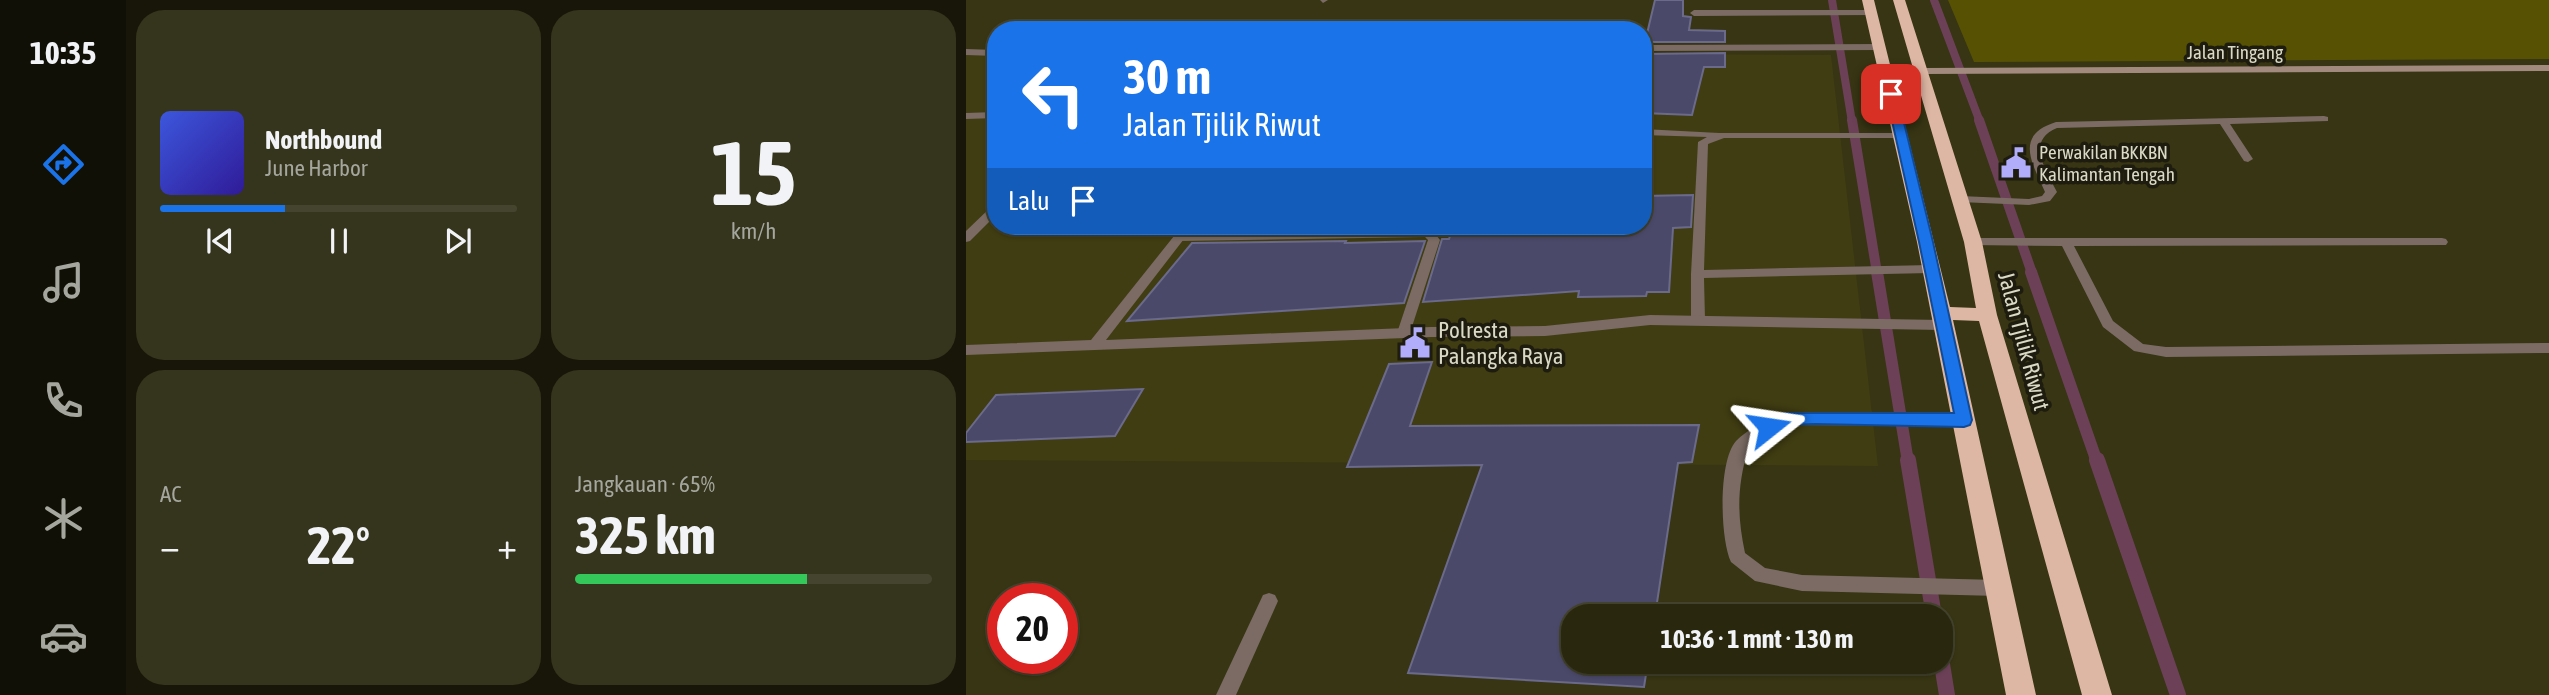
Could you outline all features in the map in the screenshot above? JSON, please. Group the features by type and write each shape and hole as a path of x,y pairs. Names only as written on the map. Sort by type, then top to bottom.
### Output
{"highway":[{"name":"Jalan Tjilik Riwut","path":"1899,0 1973,242 1987,315 2097,695"},
{"path":"1870,7 1931,269 2021,695"},
{"path":"1941,319 1987,315"}],"main road":[{"name":"Jalan Tingang","path":"1922,71 2549,68"}],"street":[{"path":"1694,13 1870,7"},
{"path":"1652,48 1881,47"},
{"path":"966,52 987,53"},
{"path":"966,116 987,115"},
{"path":"1960,199 2029,202 2046,199 2051,192 2033,149 2035,138 2044,128 2056,125 2324,119"},
{"path":"2222,120 2248,159"},
{"path":"1652,132 1901,135"},
{"path":"1698,320 1697,274 1703,142 1723,135"},
{"path":"966,238 987,217"},
{"path":"1094,346 1179,237 1236,235"},
{"path":"1404,333 1433,240 1430,235"},
{"path":"1973,242 2442,242"},
{"path":"2066,242 2108,324 2139,348 2166,352 2549,348"},
{"path":"1697,274 1931,269"},
{"path":"966,350 1404,333 1545,331 1650,320 1941,319"},
{"path":"1964,420 1783,419 1756,435 1741,446 1732,476 1730,521 1737,557 1761,575 1802,583 1998,588"},
{"path":"1226,695 1269,601"}],"shaded area":[{"path":"1948,0 2549,0 2549,59 1974,62"},
{"name":"Polresta Palangka Raya","path":"966,52 987,52 987,235 1652,235 1652,54 1831,55 1878,466 966,460"}],"building":[{"path":"1655,0 1683,0 1683,16 1691,17 1689,30 1725,31 1725,42 1652,42 1650,21"},
{"path":"1725,53 1725,67 1704,67 1692,115 1652,113 1652,54"},
{"path":"1693,195 1691,227 1673,228 1669,292 1647,292 1646,296 1578,297 1579,291 1423,302 1442,239 1449,239 1450,235 1652,235 1652,196"},
{"path":"1346,241 1345,243 1425,241 1404,303 1127,321 1192,243"},
{"path":"1432,362 1410,426 1699,425 1692,462 1678,463 1657,604 1561,604 1561,674 1646,674 1644,687 1408,673 1482,465 1347,467 1389,364"},
{"path":"1143,389 1115,436 966,442 966,433 996,395"}],"waterway":[{"path":"1832,0 1852,122"},
{"path":"1934,0 1980,122"},
{"path":"1852,120 1877,273"},
{"path":"1979,120 2032,273"},
{"path":"1877,272 1908,462"},
{"path":"2031,272 2097,462"},
{"path":"1908,460 1932,604"},
{"path":"2097,460 2178,695"},
{"path":"1944,674 1947,695"}],"place":[{"name":"Perwakilan BKKBN Kalimantan Tengah","path":"2016,163"},
{"name":"Polresta Palangka Raya","path":"1415,343"}],"route":[{"path":"1769,427 1783,419 1815,417 1964,420 1891,94"}]}
